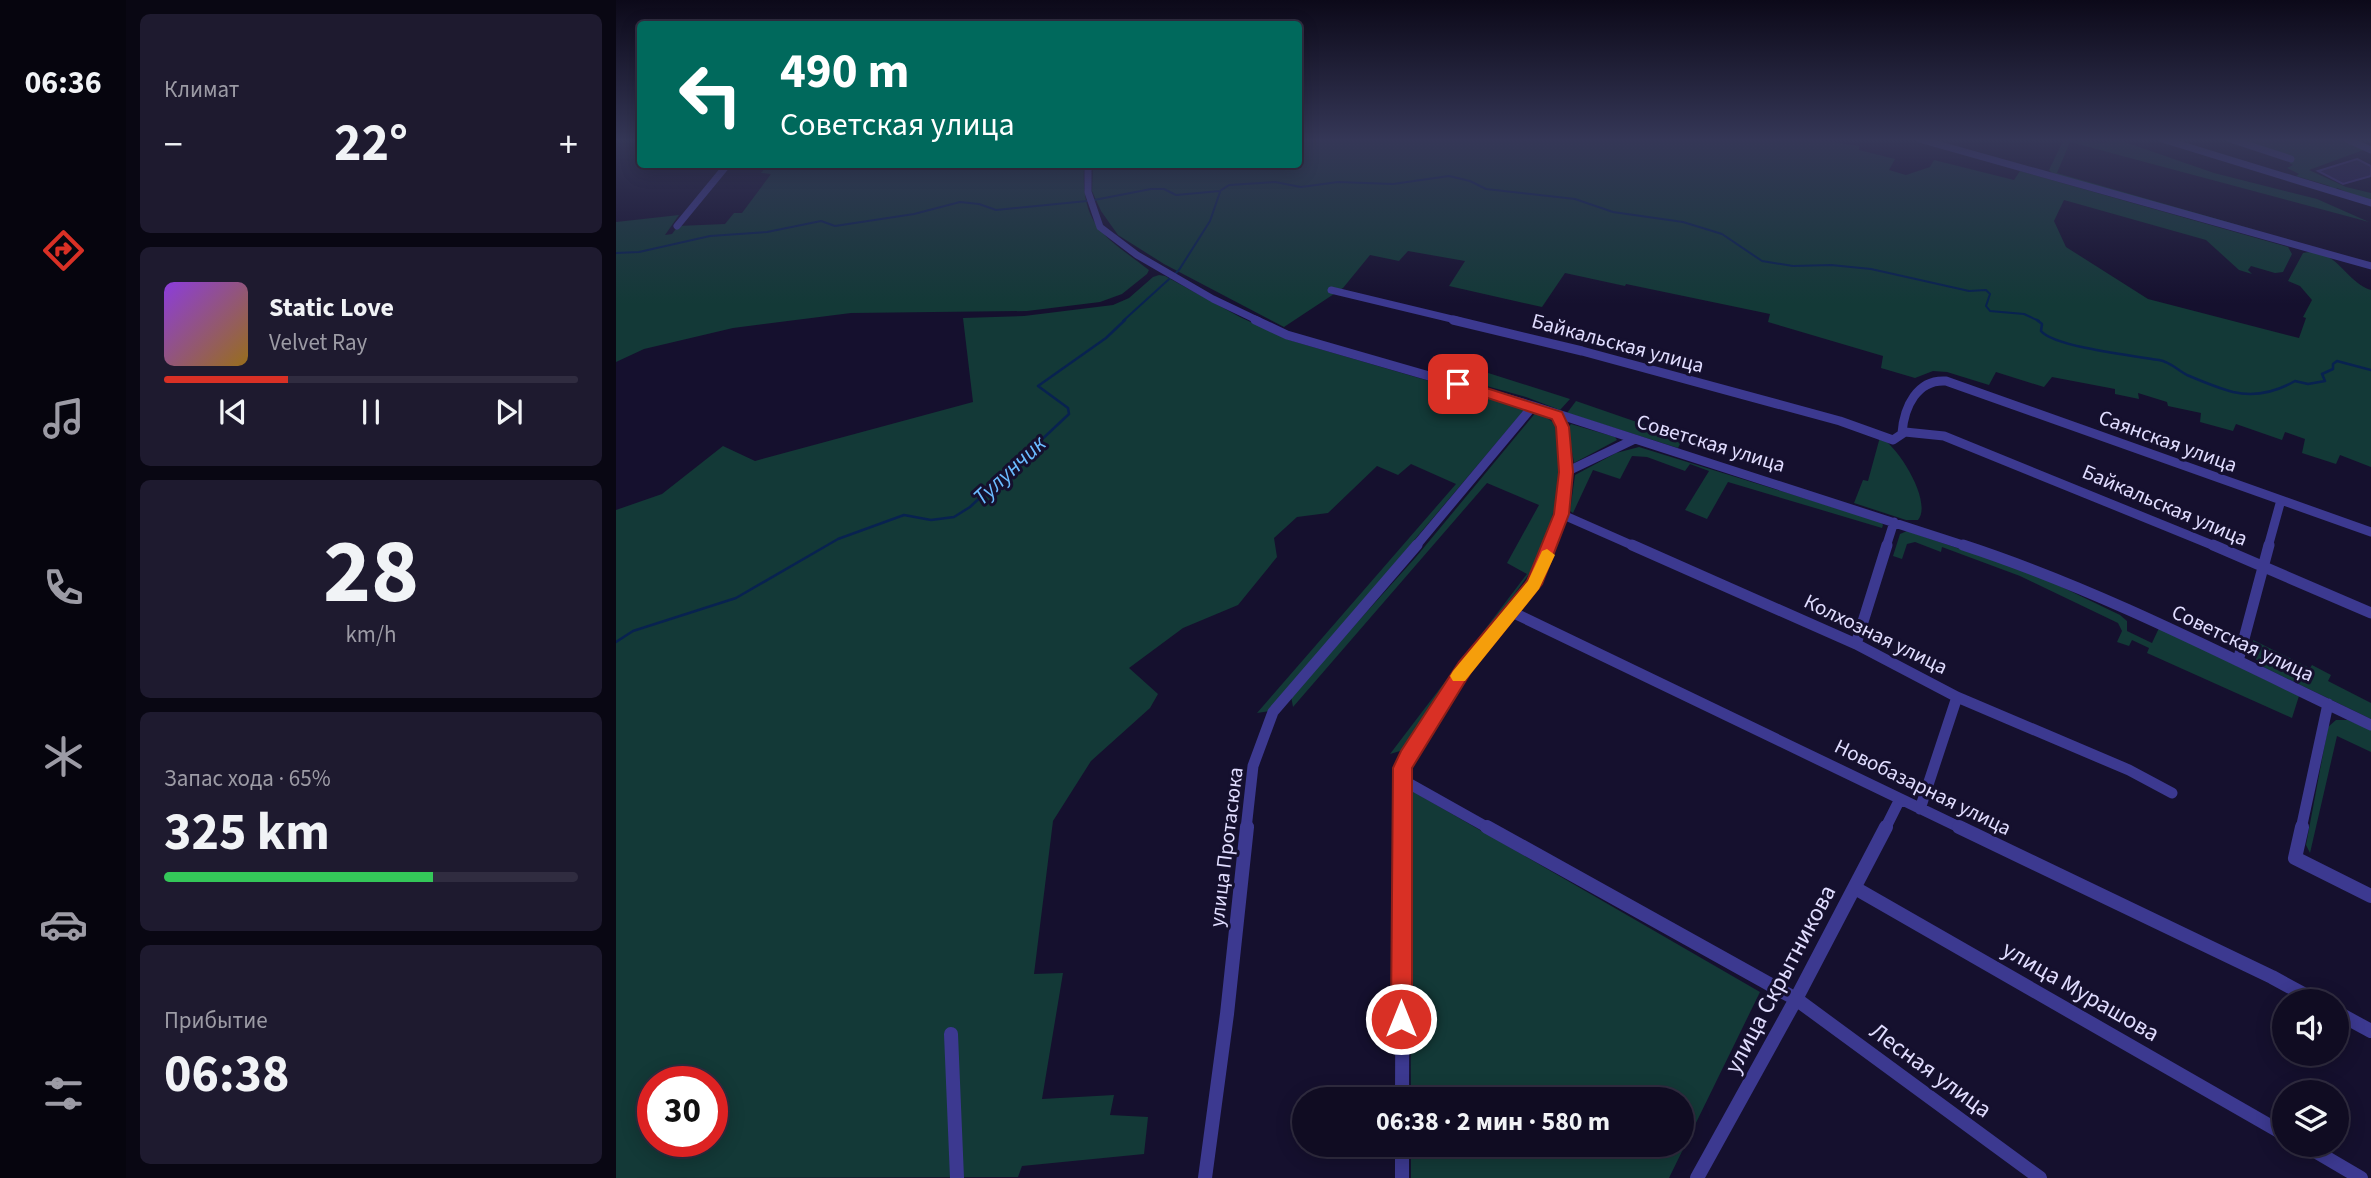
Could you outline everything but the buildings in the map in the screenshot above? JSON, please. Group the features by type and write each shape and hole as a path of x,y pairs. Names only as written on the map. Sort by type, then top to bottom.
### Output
{"street":[{"path":"677,226 703,194"},
{"name":"Советская улица","path":"1089,194 1100,227 1137,256 1213,299 1287,335 1533,406 1557,416 1894,522 2045,575 2371,725"},
{"path":"2115,194 2371,266"},
{"path":"2343,194 2371,203"},
{"name":"Байкальская улица","path":"1331,290 1582,351 1897,437 1922,432 1968,443 2371,612"},
{"name":"Саянская улица","path":"1897,437 1919,387 1934,380 1954,384 2371,532"},
{"name":"улица Протасюка","path":"1205,1178 1227,1014 1253,766 1273,712 1533,406"},
{"path":"1402,1087 1401,779 1407,757 1465,667 1534,584 1542,569 1561,514 1566,472 1562,427 1557,416"},
{"path":"1566,472 1635,439"},
{"path":"2238,662 2281,500"},
{"name":"Колхозная улица","path":"1561,514 1856,644 1957,697 2129,770 2172,793"},
{"path":"1856,644 1894,522"},
{"name":"Новобазарная улица","path":"1512,612 2294,989"},
{"path":"1920,809 1957,697"},
{"path":"2328,704 2295,858 2371,896"},
{"name":"Лесная улица","path":"1401,779 1796,999 2040,1178"},
{"name":"улица Скрытникова","path":"1697,1178 1796,999 1900,799"},
{"name":"улица Мурашова","path":"1855,888 2272,1127"},
{"path":"2349,1019 2371,1031"},
{"path":"951,1034 957,1178"},
{"path":"1402,1157 1402,1178"},
{"path":"2325,1157 2361,1178"}],"green space":[{"path":"756,194 1085,194 1091,216 1098,227 1149,270 1122,294 1100,302 1027,311 851,313 733,328 644,349 616,362 616,222 679,215 665,235 672,234 678,226 725,224 734,213 742,213"},
{"path":"1093,194 2101,194 2288,247 2292,254 2283,272 2275,273 2251,266 2248,270 2252,274 2239,270 2206,240 2064,200 2054,221 2066,247 2148,299 2299,338 2306,318 2303,317 2312,300 2300,286 2288,281 2303,253 2324,255 2362,286 2371,290 2371,467 2340,455 2336,464 2302,453 2305,439 2285,432 2282,440 2236,424 2233,431 2200,422 2201,413 2168,406 2167,402 2138,393 2139,399 2115,394 2115,389 2052,377 2044,387 1996,372 1989,385 1947,372 1933,371 1915,378 1881,368 1883,356 1768,322 1770,314 1626,284 1625,286 1565,273 1542,307 1449,286 1465,261 1408,251 1399,261 1370,255 1343,288 1284,327 1164,264 1118,235 1101,211"},
{"path":"2123,194 2130,194 2273,235"},
{"path":"2264,194 2297,194 2317,199 2369,222"},
{"path":"2352,194 2371,194 2371,202"},
{"path":"1165,276 1289,340 1525,409 1270,711 1257,713 1456,484 1411,464 1398,475 1377,466 1328,513 1297,517 1274,538 1277,557 1238,605 1183,628 1129,668 1158,694 1150,708 1091,761 1053,821 1034,974 1063,973 1042,1099 1114,1095 1110,1115 1148,1117 1144,1154 1022,1166 1018,1177 616,1178 616,510 662,494 723,446 755,461 973,402 963,318 1024,316 1113,305 1129,298 1153,277"},
{"path":"1460,364 1570,399 1560,410 1526,397 1451,376"},
{"path":"1576,401 1683,438 1678,448 1567,413"},
{"path":"1537,411 1557,425 1563,463 1558,498 1537,563 1405,746 1390,754 1527,574 1507,563 1539,505 1487,483 1293,707 1291,696 1416,557"},
{"path":"1571,424 1615,437 1617,440 1574,463 1568,428"},
{"path":"1880,437 1904,462 1917,488 1921,501 1918,520 1906,520 1854,503 1863,480 1868,481"},
{"path":"1639,447 1881,522 1883,525 1882,528 1728,482 1707,519 1685,510 1709,471 1690,464 1685,471 1647,457 1632,456 1620,479 1593,470 1573,513 1570,511 1575,475 1616,453"},
{"path":"1907,531 2037,575 2120,615 2127,621 2127,631 2152,643 2159,628 2299,696 2292,718 2147,653 2149,648 2132,640 2129,646 2117,642 2122,631 2118,623 2020,576 1942,547 1941,552 1915,542 1907,544 1902,559 1893,556 1900,534"},
{"path":"2253,640 2310,668 2312,665 2331,675 2328,681 2371,703 2371,719 2263,667 2254,657"},
{"path":"2336,720 2348,720 2371,730 2371,752 2337,736 2310,853 2306,845 2328,727"},
{"path":"1409,789 1760,992 1694,1127 1694,1087 1411,1087"},
{"path":"1411,1157 1679,1157 1669,1178 1411,1178"}],"waterway":[{"path":"1094,200 1125,194"},
{"path":"1174,194 1187,194"},
{"name":"Тулунчик","path":"1123,321 1179,270 1210,221 1219,194"},
{"path":"1530,194 1575,199 1613,212 1683,222 1722,234 1762,261 1793,266 1831,265 1871,269 1969,291 1986,290 1990,294 1986,306 1990,311 2024,314 2037,320"},
{"path":"616,253 639,252 710,236 767,232 821,221 835,226 914,214 960,202 979,204 996,210 1087,201"},
{"name":"Тулунчик","path":"616,642 633,631 736,598 838,539 904,515 931,520 954,517 970,507 1069,414 1068,408 1038,386 1106,338 1125,320"},
{"path":"2037,320 2042,324 2041,331 2062,342 2163,361 2198,380 2241,393 2265,392 2295,381 2308,384 2325,381 2322,374 2333,369 2333,364 2337,361 2371,370"}],"slow traffic":[{"path":"1459,676 1534,584 1547,555"}],"route":[{"path":"1401,1019 1403,768 1407,757 1465,667 1534,584 1561,514 1566,472 1564,437 1557,416 1533,406 1458,384"}]}
